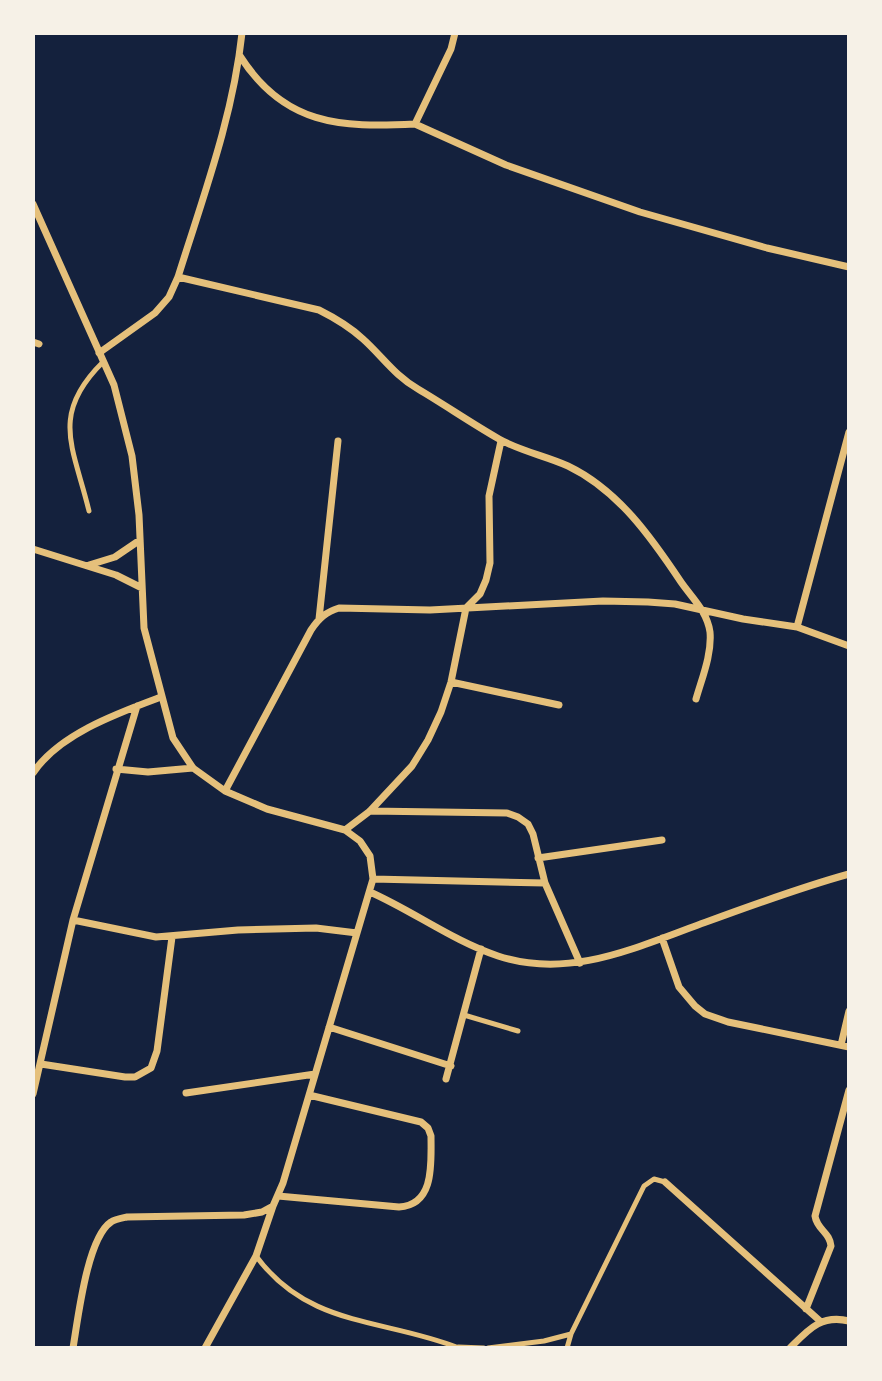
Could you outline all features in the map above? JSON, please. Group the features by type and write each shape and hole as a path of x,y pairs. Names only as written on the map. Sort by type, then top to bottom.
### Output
{"street":[{"path":"99,353 155,313 169,297 178,277 224,129 242,33"},
{"path":"415,124 451,49 455,33"},
{"path":"240,55 252,75 268,91 287,106 308,116 353,124 415,124 506,165 640,212 766,248 849,267"},
{"path":"33,204 114,385 132,456 140,540 144,628 173,738 193,768 225,791 267,809 345,830 360,841 370,856 373,879 370,892 278,1196 256,1256 205,1348"},
{"path":"178,277 320,310 340,320 365,340 389,368 415,387 501,441 544,456 594,480 618,501 638,524 703,610 710,630 709,648 696,699"},
{"path":"797,627 849,432"},
{"path":"225,791 318,619 338,441"},
{"path":"345,830 370,811 392,789 417,757 441,712 451,682 466,608 480,594 490,563 489,496 501,441"},
{"path":"88,565 116,557 140,540"},
{"path":"33,550 88,565 142,588"},
{"path":"318,619 339,608 466,608 625,601 675,604 797,627 849,646"},
{"path":"451,682 559,705"},
{"path":"33,773 56,747 79,733 161,698"},
{"path":"33,1094 72,920 137,706"},
{"path":"117,769 148,772 193,768"},
{"path":"370,811 507,813 528,824 545,883 580,964"},
{"path":"538,858 662,840"},
{"path":"370,892 481,949 526,963 556,965 580,964 611,957 849,874"},
{"path":"373,879 545,883"},
{"path":"72,920 141,935 172,937 238,930 316,928 357,933"},
{"path":"41,1064 135,1077 151,1068 157,1051 172,937"},
{"path":"662,938 679,987 705,1014 728,1022 845,1046 849,1011"},
{"path":"446,1079 481,949"},
{"path":"328,1027 451,1066"},
{"path":"186,1093 315,1074"},
{"path":"806,1309 830,1250 829,1237 818,1226 815,1216 849,1090"},
{"path":"278,1196 399,1207 416,1203 427,1189 430,1136 422,1122 309,1095"},
{"path":"665,1182 820,1321"},
{"path":"73,1348 93,1252 100,1234 111,1222 127,1217 244,1215 262,1212 274,1206"},
{"path":"790,1348 820,1321 835,1318 849,1321"}],"lane":[{"path":"89,511 71,445 69,422 80,388 86,378 103,362"},
{"path":"464,1015 517,1031"},
{"path":"567,1348 644,1186 654,1180 665,1182"},
{"path":"256,1256 279,1283 308,1303 332,1313 428,1336 459,1348 525,1344 572,1334"}]}
